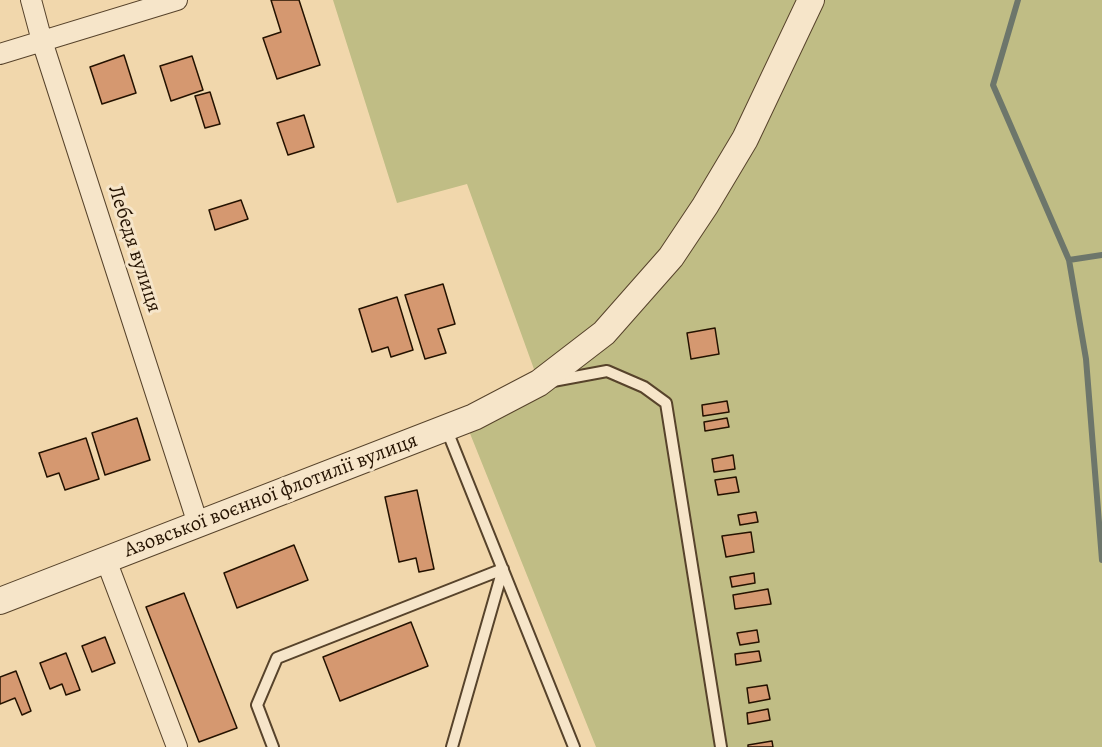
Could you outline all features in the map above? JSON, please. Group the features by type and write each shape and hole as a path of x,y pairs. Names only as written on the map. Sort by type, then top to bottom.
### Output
{"street":[{"name":"Лебедя вулиця","path":"30,0 196,518"},
{"path":"0,54 177,0"},
{"name":"Азовської воєнної флотилії вулиця","path":"0,601 106,560 196,518 474,417 539,383 604,333 671,256 705,206 745,139 811,0"},
{"path":"106,560 177,747"}],"lane":[{"path":"539,383 607,371 644,387 666,403 721,747"},
{"path":"446,428 574,747"},
{"path":"273,747 256,705 277,658 503,569"},
{"path":"452,747 503,569"}],"shaded area":[{"path":"333,0 1102,0 1102,747 596,747 469,431 539,383 467,184 397,203"}],"building":[{"path":"271,0 299,0 320,65 277,79 263,38 281,32"},
{"path":"124,55 136,93 102,104 90,67"},
{"path":"192,56 203,90 171,101 160,66"},
{"path":"210,92 220,124 205,128 195,96"},
{"path":"304,115 314,147 288,155 277,123"},
{"path":"241,200 248,219 215,230 209,210"},
{"path":"443,284 455,324 438,329 446,353 425,359 405,295"},
{"path":"397,297 413,350 391,357 388,347 372,352 359,309"},
{"path":"715,328 719,354 691,359 687,333"},
{"path":"727,401 729,412 703,416 702,405"},
{"path":"137,418 150,460 105,475 92,433"},
{"path":"727,418 729,427 705,431 704,422"},
{"path":"86,438 99,479 65,490 59,473 47,477 39,453"},
{"path":"733,455 735,469 714,472 712,459"},
{"path":"736,477 739,492 718,495 715,480"},
{"path":"417,490 434,569 419,572 416,558 399,562 385,497"},
{"path":"756,512 758,522 740,525 738,515"},
{"path":"751,532 754,552 726,557 722,536"},
{"path":"294,545 308,580 237,608 224,573"},
{"path":"754,573 755,583 732,587 730,577"},
{"path":"768,589 771,604 735,609 733,595"},
{"path":"184,593 237,728 199,742 146,607"},
{"path":"411,622 428,666 340,701 323,657"},
{"path":"757,630 759,642 740,645 737,633"},
{"path":"105,637 115,663 92,672 82,646"},
{"path":"759,651 761,661 736,665 735,654"},
{"path":"66,653 80,690 66,695 62,684 50,689 40,663"},
{"path":"16,671 31,711 22,715 15,698 0,704 0,677"},
{"path":"767,685 770,699 749,703 747,688"},
{"path":"768,709 770,720 748,724 747,713"},
{"path":"772,741 773,747 748,747 748,745"}],"waterway":[{"path":"1018,0 993,85 1069,260 1086,359 1102,560"},
{"path":"1069,260 1102,255"}]}
